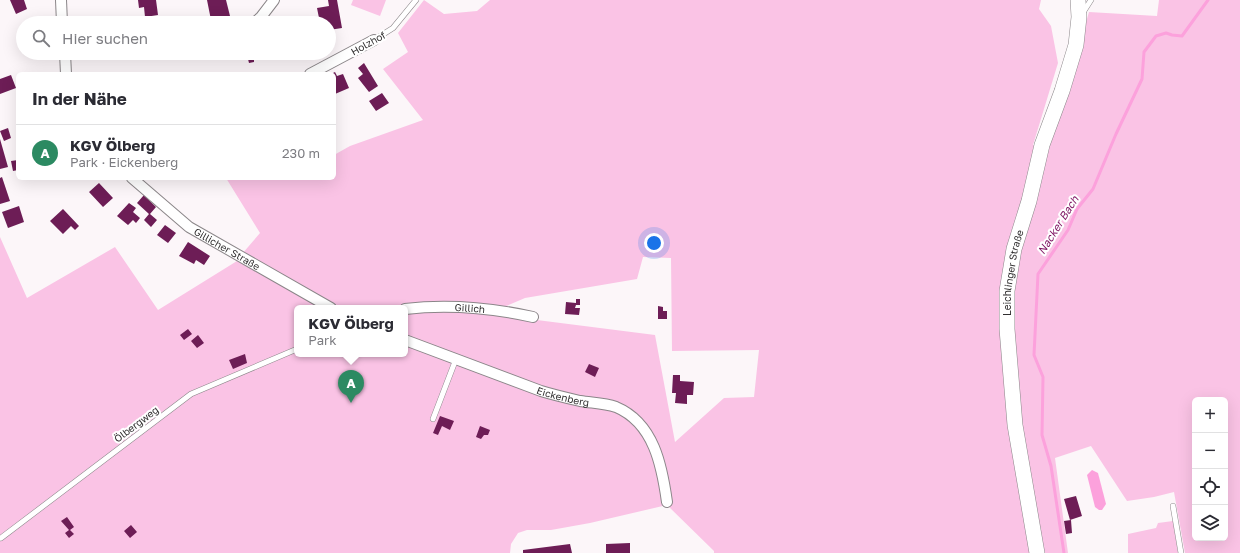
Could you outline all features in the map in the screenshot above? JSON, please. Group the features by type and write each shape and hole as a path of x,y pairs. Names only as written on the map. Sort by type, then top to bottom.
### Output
{"main road":[{"name":"Leichlinger Straße","path":"1037,553 1015,424 1007,329 1007,291 1014,249 1029,201 1042,145 1071,62 1078,33 1078,0"}],"street":[{"path":"61,0 62,16"},
{"path":"262,16 274,0"},
{"name":"Holzhof","path":"314,72 374,40"},
{"path":"65,60 66,72"},
{"name":"Gillicher Straße","path":"138,180 189,227 326,305"},
{"name":"Gillich","path":"408,309 490,309 533,317"},
{"name":"Eickenberg","path":"408,341 541,391 567,398 606,404 624,412 640,425 656,451 664,478 667,502"}],"lane":[{"name":"Holzhof","path":"374,40 393,28 416,0"},
{"path":"1079,17 1091,0"},
{"name":"Ölbergweg","path":"1,538 191,394 294,350"},
{"path":"433,419 456,359"},
{"path":"1173,506 1181,553"}],"shaded area":[{"path":"353,0 386,0 380,16 351,5"},
{"path":"424,0 444,14 477,11 490,0 1041,0 1039,9 1051,26 1058,63 1033,145 1049,147 1089,12 1157,16 1159,0 1240,0 1240,553 1185,553 1174,492 1127,501 1091,446 1055,458 1068,553 714,553 714,551 667,505 590,523 551,530 527,530 518,533 511,544 510,553 0,553 0,237 27,298 115,247 158,310 237,261 317,305 294,305 294,357 408,357 408,310 417,306 336,305 242,254 260,233 227,180 336,180 336,154 350,146 423,120 383,69 408,52 398,33","holes":["643,257 671,258 672,351 759,350 754,397 724,398 675,442 655,335 529,319 497,310 525,298 637,279"]},
{"path":"1092,470 1098,473 1106,504 1102,510 1095,507 1087,475"},
{"path":"1173,521 1178,553 1128,553 1128,534 1156,528 1158,523"}],"building":[{"path":"10,0 24,0 27,9 16,14"},
{"path":"138,0 156,0 158,15 145,16 144,7 139,8"},
{"path":"207,0 226,0 230,16 210,16"},
{"path":"328,0 337,0 342,28 336,29 336,16 319,16 317,8 329,6"},
{"path":"248,60 254,60 254,62 249,63"},
{"path":"364,63 378,86 369,92 358,78 363,74 358,68"},
{"path":"336,74 337,76 343,74 349,88 336,94"},
{"path":"11,75 16,88 0,94 0,79"},
{"path":"382,93 389,103 376,111 369,101"},
{"path":"8,128 11,138 4,141 0,131"},
{"path":"0,139 8,167 0,169"},
{"path":"16,160 16,170 13,171 11,161"},
{"path":"2,177 10,201 0,204 0,178"},
{"path":"99,183 113,198 103,207 89,192"},
{"path":"144,195 156,207 150,214 157,220 151,227 144,220 149,214 137,203"},
{"path":"129,203 136,208 133,212 140,218 136,223 133,220 128,225 117,216"},
{"path":"19,206 24,222 8,228 2,212"},
{"path":"63,209 79,226 75,230 71,226 63,234 50,221"},
{"path":"165,225 176,233 168,243 157,235"},
{"path":"188,242 210,256 204,265 196,260 194,264 179,256"},
{"path":"576,299 580,299 580,305 576,305 575,308 580,308 579,315 565,314 566,302 576,303"},
{"path":"658,306 663,307 663,311 667,311 667,319 658,319"},
{"path":"188,329 192,334 184,340 180,335"},
{"path":"198,335 204,343 197,348 191,341"},
{"path":"245,354 247,363 233,369 229,360"},
{"path":"589,364 599,368 595,377 585,372"},
{"path":"673,375 680,375 680,381 694,382 693,395 687,395 687,404 675,403 676,393 672,393"},
{"path":"440,416 454,421 450,430 442,426 438,435 433,433"},
{"path":"480,426 490,430 488,435 484,435 481,439 476,437"},
{"path":"1076,496 1082,516 1070,520 1064,499"},
{"path":"67,517 74,527 70,530 74,534 69,538 65,533 69,530 61,521"},
{"path":"1071,520 1072,533 1066,534 1064,521"},
{"path":"131,525 137,532 130,538 124,531"},
{"path":"630,543 630,553 606,553 606,544"},
{"path":"570,544 572,553 523,553 523,550"}],"waterway":[{"name":"Nacker Bach","path":"1064,553 1051,466 1042,435 1043,377 1034,355 1038,274 1068,230 1077,209 1093,189 1116,134 1142,79 1144,52 1156,36 1166,33 1182,36 1208,0"}],"place":[{"name":"KGV Ölberg","path":"351,403"}]}
